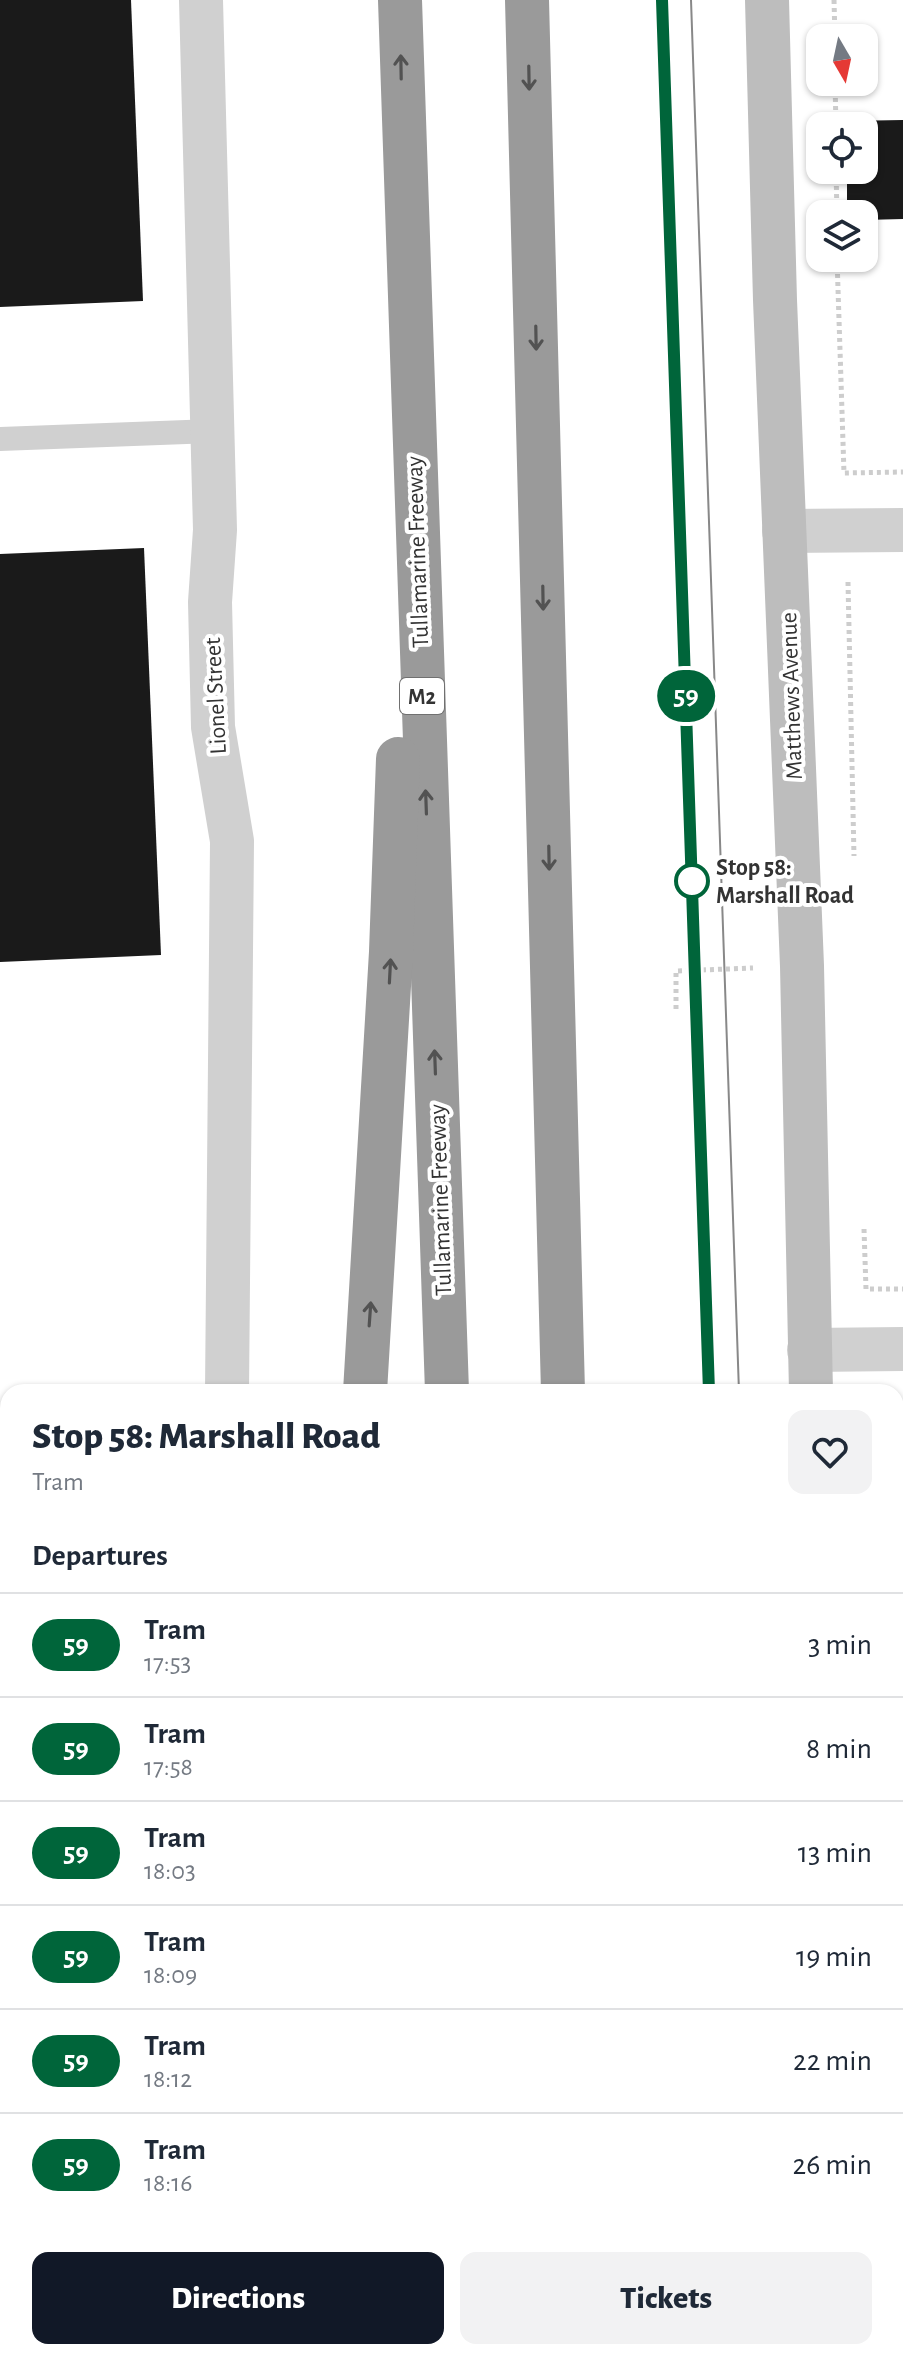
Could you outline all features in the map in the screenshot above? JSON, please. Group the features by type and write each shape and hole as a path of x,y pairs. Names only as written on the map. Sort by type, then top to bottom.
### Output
{"highway":[{"name":"Tullamarine Freeway","path":"400,0 447,1384"},
{"path":"527,0 563,1384"},
{"path":"366,1384 384,1092 398,766 402,119"}],"main road":[{"name":"Matthews Avenue","path":"767,0 802,966 810,1371"}],"street":[{"name":"Lionel Street","path":"201,0 215,530 210,602 213,727 232,841 227,1384"},
{"path":"784,531 903,530"},
{"path":"810,1371 903,1349"}],"lane":[{"path":"0,439 213,431"}],"path":[{"path":"834,0 835,24"},
{"path":"837,272 844,473 903,472"},
{"path":"676,1009 676,971 802,966"}],"building":[{"path":"0,0 131,0 143,301 0,307"},
{"path":"878,120 903,120 903,219 878,220 878,200 847,200 847,184 878,184"},
{"path":"144,548 161,955 0,962 0,554"}],"tram line":[{"path":"662,0 710,1384"},
{"name":"59","path":"662,0 709,1384"},
{"path":"691,0 739,1384"}],"place":[{"name":"Stop 58: Marshall Road","path":"692,881"}]}
